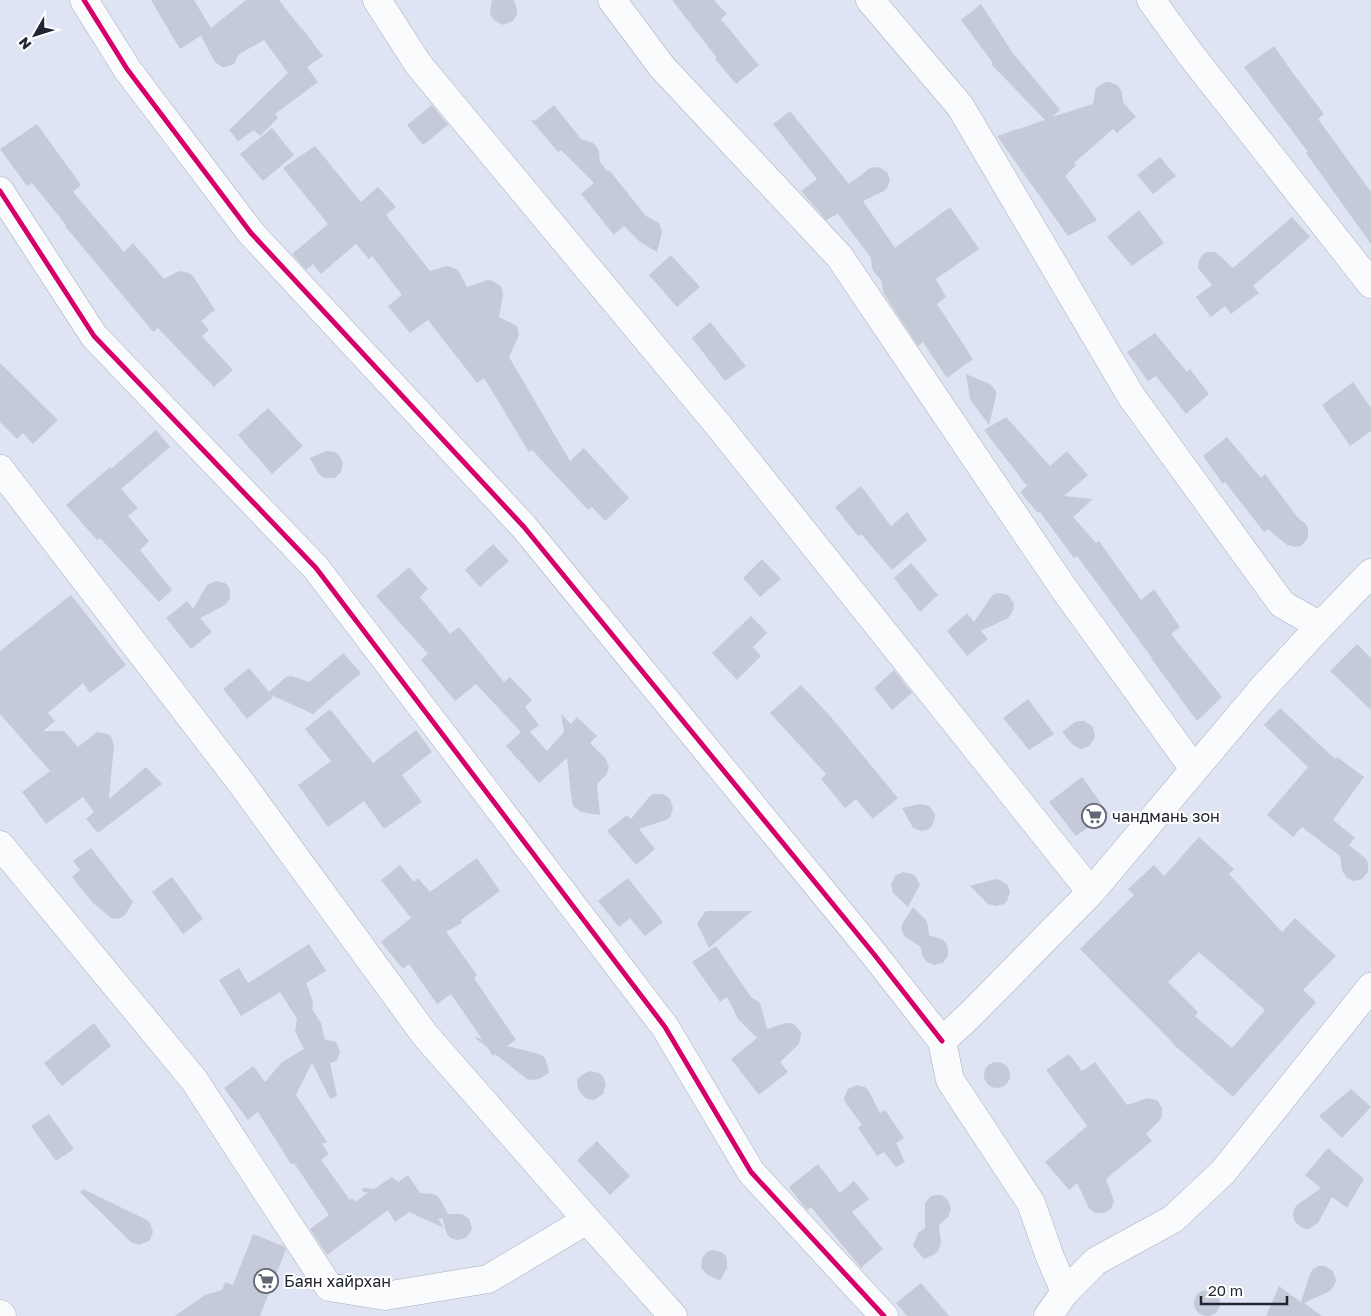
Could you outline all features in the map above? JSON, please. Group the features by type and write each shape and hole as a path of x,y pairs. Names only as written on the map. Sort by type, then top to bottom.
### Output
{"street":[{"path":"84,0 127,69 251,234 524,527 873,953 942,1041 950,1080 1031,1203 1050,1257 1065,1292"},
{"path":"376,0 418,64 719,426 1091,892"},
{"path":"612,0 662,67 839,256 1062,586 1194,769"},
{"path":"870,0 960,106 1131,396 1282,604 1320,626"},
{"path":"1151,0 1191,55 1371,284"},
{"path":"0,190 94,336 316,568 665,1028 751,1172 884,1316"},
{"path":"0,470 242,784 425,1035 673,1316"},
{"path":"942,1041 1091,892 1263,688 1371,573"},
{"path":"0,845 194,1080 329,1287 385,1296 488,1279 587,1220"},
{"path":"1048,1316 1065,1292 1096,1261 1173,1219 1224,1172 1371,987"}],"building":[{"path":"151,0 194,0 211,28 246,0 279,0 323,56 307,67 318,82 275,114 278,118 260,136 254,130 238,141 229,130 288,73 264,40 238,55 234,64 226,67 222,67 215,62 202,35 180,49"},
{"path":"492,0 514,0 517,14 513,21 503,25 494,20 490,11"},
{"path":"672,0 714,0 727,14 721,19 759,65 736,84 715,59 717,58"},
{"path":"981,4 1012,52 1060,110 1052,117 1093,104 1097,87 1105,82 1109,82 1120,88 1123,102 1136,117 1117,133 1113,129 1074,163 1076,165 1065,176 1097,220 1068,236 997,136 1045,120 991,64 993,63 961,20"},
{"path":"1274,46 1324,114 1318,119 1371,192 1371,244 1306,153 1308,152 1244,67"},
{"path":"432,105 448,125 423,145 407,125"},
{"path":"554,105 581,139 593,143 597,147 600,162 608,172 609,170 646,216 659,223 662,232 657,252 640,242 624,226 614,235 581,194 594,183 561,150 558,152 530,119 535,121"},
{"path":"790,111 849,184 870,168 879,167 887,172 890,180 887,188 863,201 895,248 950,207 979,249 936,279 946,297 937,304 973,359 947,378 923,342 918,346 884,294 881,280 872,268 871,258 838,214 826,220 801,191 817,179 773,124"},
{"path":"37,124 81,185 73,192 124,252 133,243 164,279 181,271 193,276 215,310 201,321 209,330 202,336 233,370 214,387 158,328 153,332 32,183 27,186 0,149"},
{"path":"272,128 294,155 263,181 240,154"},
{"path":"315,146 361,202 378,187 396,207 386,215 430,271 447,266 459,272 467,287 488,280 501,286 503,294 499,317 517,326 519,335 509,357 570,461 584,448 629,498 605,521 592,507 588,510 532,450 529,452 484,378 477,383 428,320 410,333 388,306 402,295 372,256 369,259 356,244 321,274 313,264 306,270 292,254 328,224 283,168"},
{"path":"1160,157 1176,176 1153,194 1137,175"},
{"path":"1139,210 1164,243 1132,266 1107,237"},
{"path":"1292,217 1310,237 1253,286 1259,293 1231,314 1225,306 1211,317 1196,297 1212,285 1198,268 1199,260 1203,254 1215,252 1233,268"},
{"path":"671,255 700,287 677,307 649,275"},
{"path":"710,322 746,366 725,381 692,338"},
{"path":"1155,333 1187,372 1190,369 1209,394 1186,414 1156,376 1148,381 1127,352"},
{"path":"0,363 58,420 33,444 23,433 17,439 0,422"},
{"path":"966,374 990,384 996,391 989,425 970,399"},
{"path":"1353,382 1371,408 1371,431 1350,446 1322,405"},
{"path":"268,408 303,446 272,474 238,435"},
{"path":"1006,417 1050,466 1067,451 1088,475 1064,496 1093,499 1073,517 1096,543 1099,541 1141,600 1154,589 1180,627 1171,634 1222,697 1197,721 1077,556 1074,558 1040,512 1037,512 1020,492 1027,486 984,430"},
{"path":"156,430 170,447 121,489 138,508 128,516 149,541 140,550 172,590 159,602 100,538 97,540 66,505"},
{"path":"1227,437 1261,478 1265,474 1298,518 1306,524 1308,538 1301,546 1287,545 1268,529 1264,532 1225,482 1223,484 1203,456"},
{"path":"326,451 335,452 343,463 341,472 335,478 321,476 310,458"},
{"path":"861,486 891,526 907,512 927,540 892,570 861,534 858,536 835,507"},
{"path":"493,544 509,561 480,587 465,570"},
{"path":"762,559 781,579 760,597 743,578"},
{"path":"911,563 938,595 920,612 894,578"},
{"path":"409,567 428,589 420,597 450,634 459,627 504,682 510,677 532,700 525,707 539,725 530,732 547,751 564,732 561,714 571,724 577,717 597,736 590,743 606,759 609,768 606,775 597,784 600,815 581,812 574,807 567,758 539,783 506,746 521,732 476,684 455,701 421,660 428,654 376,596"},
{"path":"216,581 225,583 228,586 230,599 225,605 200,618 212,632 191,649 166,618 187,601 193,609 207,585"},
{"path":"999,593 1008,595 1014,603 1013,611 1008,618 981,631 988,639 967,656 947,631 967,613 974,622 991,597"},
{"path":"71,595 126,665 90,693 83,683 48,713 55,721 43,731 64,731 78,747 97,732 108,734 111,737 114,745 109,799 146,767 162,784 98,833 86,819 94,812 83,797 46,824 22,792 50,771 0,714 0,651"},
{"path":"751,616 767,633 753,647 761,656 737,680 712,653"},
{"path":"1357,644 1371,658 1371,710 1330,671"},
{"path":"343,653 361,673 313,714 271,695 273,697 247,719 223,689 249,668 269,692 286,677 291,676 309,682"},
{"path":"894,670 912,693 892,710 874,688"},
{"path":"801,685 831,717 898,798 873,819 856,799 845,808 821,779 826,774 770,713"},
{"path":"1028,699 1054,734 1029,750 1003,718"},
{"path":"1280,708 1335,759 1337,757 1364,777 1333,820 1355,838 1349,845 1366,859 1368,863 1368,872 1362,879 1354,881 1347,878 1342,871 1340,856 1302,827 1293,837 1267,815 1308,767 1264,725"},
{"path":"330,709 373,763 416,730 432,752 402,775 422,802 384,829 364,801 328,827 298,785 331,761 305,729"},
{"path":"1084,721 1092,726 1095,735 1089,746 1081,749 1073,745 1062,732 1075,722"},
{"path":"1082,777 1108,813 1076,836 1049,802"},
{"path":"653,794 666,796 670,799 673,808 670,817 666,820 639,829 655,849 636,865 607,831 627,815 631,819"},
{"path":"920,804 929,806 935,814 932,826 922,831 913,828 902,808"},
{"path":"1199,837 1234,869 1229,874 1282,932 1295,918 1336,956 1303,990 1316,1002 1233,1097 1173,1044 1080,949 1134,895 1128,889 1154,865 1164,876","holes":["1199,952 1265,1010 1232,1048 1195,1016 1198,1012 1168,982"]},
{"path":"91,848 133,902 125,915 118,919 111,918 93,903 72,877 80,870 73,861"},
{"path":"477,858 500,891 461,920 462,923 446,932 477,975 474,978 516,1040 507,1046 539,1054 546,1060 549,1073 539,1079 527,1079 495,1054 493,1056 488,1048 474,1037 482,1039 451,994 437,1004 409,964 403,969 381,942 411,918 381,880 400,865 414,882 418,878 430,892"},
{"path":"903,872 916,877 920,885 908,907 893,893 891,884 895,876"},
{"path":"172,877 203,919 183,934 152,892"},
{"path":"628,878 663,922 645,936 630,918 619,927 598,901"},
{"path":"995,879 1008,885 1010,893 1004,904 996,906 988,904 970,886"},
{"path":"913,907 926,920 929,935 946,943 948,956 943,963 934,965 927,962 922,955 921,947 904,936 901,927"},
{"path":"706,911 752,911 709,948 697,923"},
{"path":"309,944 326,971 306,983 313,1002 312,1009 321,1023 325,1036 324,1039 336,1042 340,1051 336,1061 330,1063 337,1096 330,1099 312,1063 296,1095 327,1142 322,1144 329,1154 321,1160 350,1200 352,1198 355,1202 368,1193 362,1191 363,1188 374,1189 392,1177 398,1182 408,1175 420,1193 436,1195 448,1214 462,1214 469,1219 472,1227 466,1238 458,1240 450,1238 442,1218 438,1219 444,1228 409,1212 395,1222 388,1210 327,1255 310,1229 329,1215 294,1163 291,1164 258,1112 248,1120 224,1088 253,1066 265,1082 282,1062 304,1049 295,1031 297,1019 280,992 241,1016 219,980 239,968 248,983"},
{"path":"716,946 751,997 760,1003 767,1029 791,1023 801,1032 799,1044 780,1062 788,1072 759,1095 731,1059 757,1038 738,1019 727,997 720,1002 692,962"},
{"path":"94,1023 111,1046 62,1086 44,1063"},
{"path":"1069,1054 1082,1071 1095,1062 1127,1105 1148,1098 1157,1100 1162,1108 1160,1120 1146,1134 1152,1141 1106,1179 1114,1201 1111,1209 1104,1213 1092,1211 1077,1183 1069,1190 1045,1162 1087,1126 1046,1070"},
{"path":"997,1062 1006,1066 1010,1075 1006,1084 997,1088 988,1084 984,1075 988,1066"},
{"path":"590,1071 603,1076 606,1085 603,1094 594,1100 584,1097 578,1089 577,1079"},
{"path":"857,1085 865,1087 869,1091 880,1113 885,1110 904,1138 896,1143 905,1162 896,1167 884,1152 877,1156 858,1128 862,1125 845,1102 844,1098 848,1089"},
{"path":"1351,1089 1371,1107 1342,1138 1319,1116"},
{"path":"49,1114 74,1149 56,1161 31,1126"},
{"path":"597,1141 630,1176 610,1195 577,1160"},
{"path":"1328,1148 1364,1179 1347,1208 1332,1197 1318,1223 1309,1229 1302,1228 1295,1222 1294,1209 1321,1188 1305,1175"},
{"path":"818,1164 840,1193 854,1181 869,1199 852,1212 883,1249 861,1268 811,1207 807,1210 789,1187"},
{"path":"83,1189 147,1220 153,1232 150,1240 139,1245 131,1242 80,1192"},
{"path":"931,1196 945,1197 951,1209 948,1217 939,1225 941,1243 938,1251 924,1259 913,1246 918,1233 925,1228 925,1203"},
{"path":"253,1234 286,1249 260,1316 175,1316 205,1295 222,1290 225,1282 233,1285"},
{"path":"708,1251 721,1252 727,1260 727,1268 720,1281 706,1274 701,1267 702,1258"},
{"path":"1318,1266 1325,1266 1333,1271 1336,1280 1335,1284 1330,1291 1304,1303 1322,1316 1266,1316 1279,1286 1301,1302 1310,1274"},
{"path":"921,1283 949,1316 907,1316 896,1303"},
{"path":"1207,1290 1217,1293 1220,1303 1217,1313 1207,1316 1197,1313 1194,1303 1197,1293"}],"cycle path":[{"path":"84,0 127,69 251,233 524,527 873,953 942,1041"},
{"path":"0,191 94,336 316,568 665,1027 751,1172 884,1316"}],"place":[{"name":"чандмань зон","path":"1094,816"},
{"name":"Баян хайрхан","path":"266,1281"}]}
